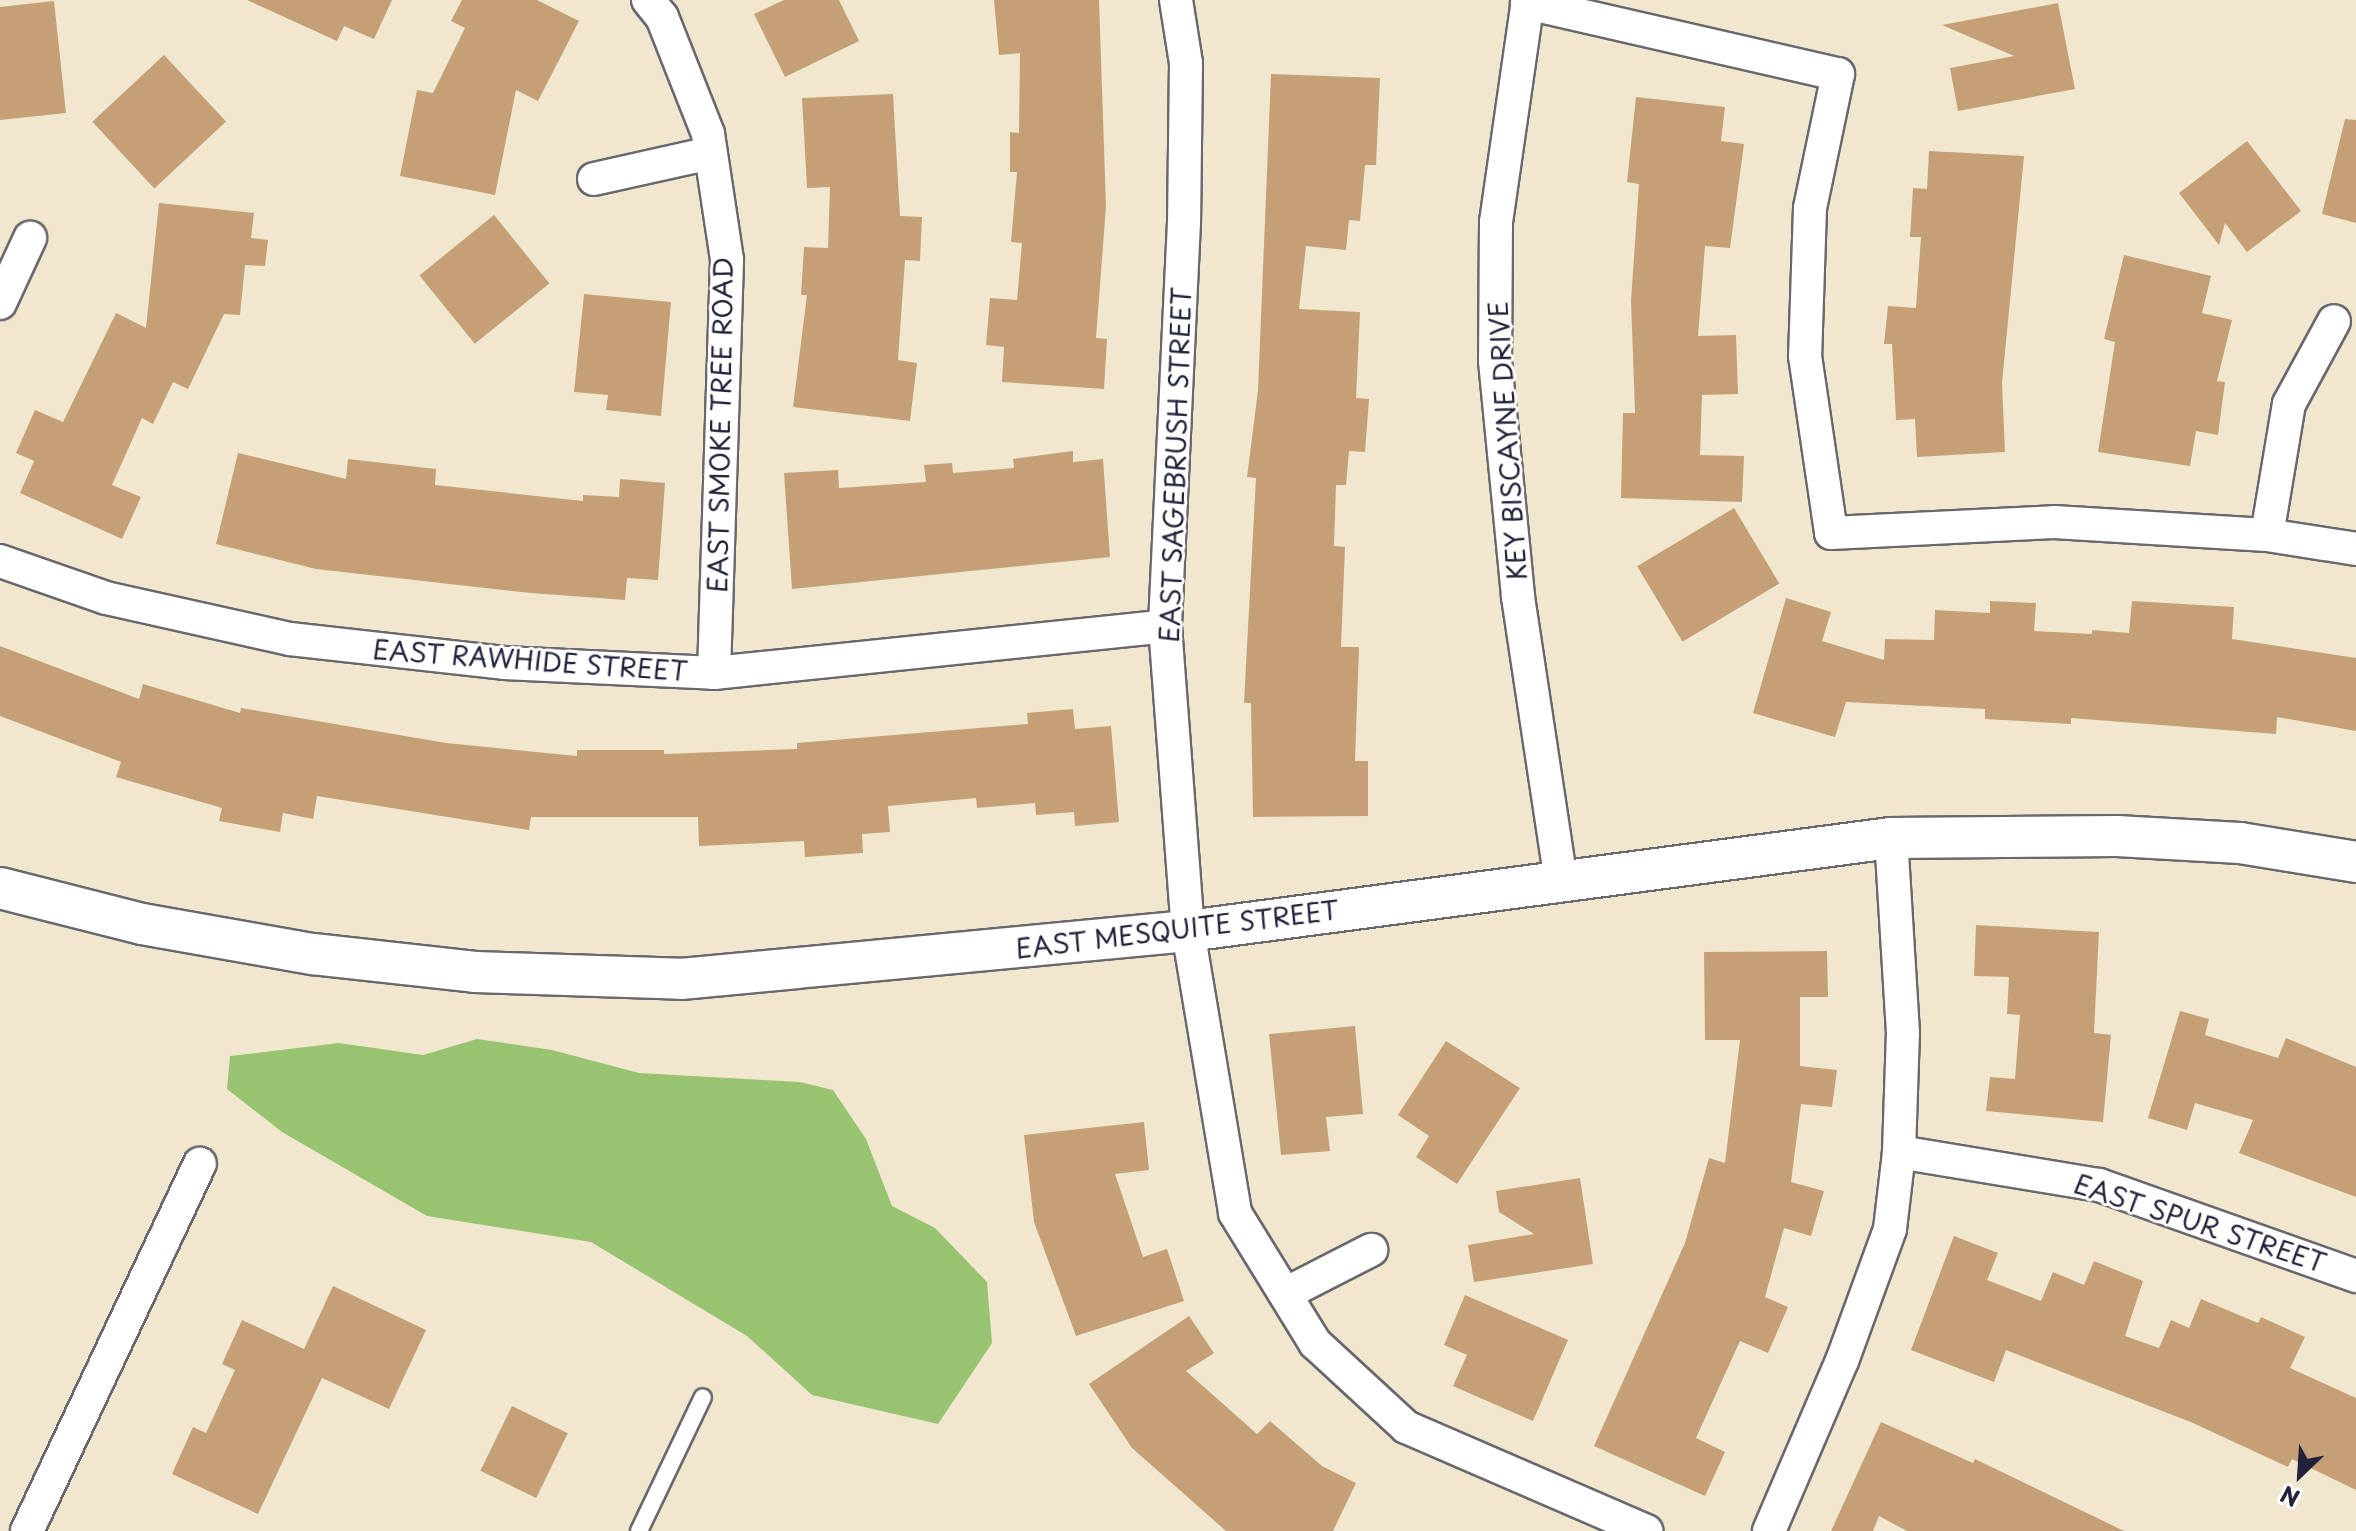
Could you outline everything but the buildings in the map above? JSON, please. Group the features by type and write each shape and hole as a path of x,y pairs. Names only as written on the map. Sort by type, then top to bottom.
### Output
{"street":[{"name":"EAST SMOKE TREE ROAD","path":"648,0 662,17 708,134 727,260 714,673"},
{"name":"EAST SAGEBRUSH STREET","path":"1176,0 1186,63 1184,222 1165,626 1188,931 1235,1213 1315,1343 1406,1427 1646,1531"},
{"path":"1528,2 1838,74 1810,208 1805,356 1831,533 2054,522 2267,535 2356,549"},
{"name":"KEY BISCAYNE DRIVE","path":"1528,2 1496,222 1495,361 1518,597 1561,881"},
{"path":"594,179 710,153"},
{"path":"0,303 30,238"},
{"path":"2267,535 2289,404 2334,321"},
{"name":"EAST RAWHIDE STREET","path":"0,561 106,598 290,639 504,663 714,673 1165,626"},
{"name":"EAST MESQUITE STREET","path":"0,888 142,924 313,954 475,972 617,978 766,974 1188,931 1891,838 2117,836 2240,843 2356,862"},
{"path":"1769,1531 1842,1361 1890,1229 1899,1152 1903,1033 1891,838"},
{"name":"EAST SPUR STREET","path":"1899,1152 2099,1185 2356,1276"},
{"path":"27,1531 200,1164"},
{"path":"1285,1294 1371,1250"}],"lane":[{"path":"639,1531 703,1397"}],"green space":[{"path":"477,1039 552,1050 639,1073 800,1082 833,1090 866,1139 892,1206 935,1228 987,1282 992,1343 938,1424 812,1395 747,1336 591,1242 427,1216 282,1132 227,1089 230,1056 339,1043 423,1055"}]}
